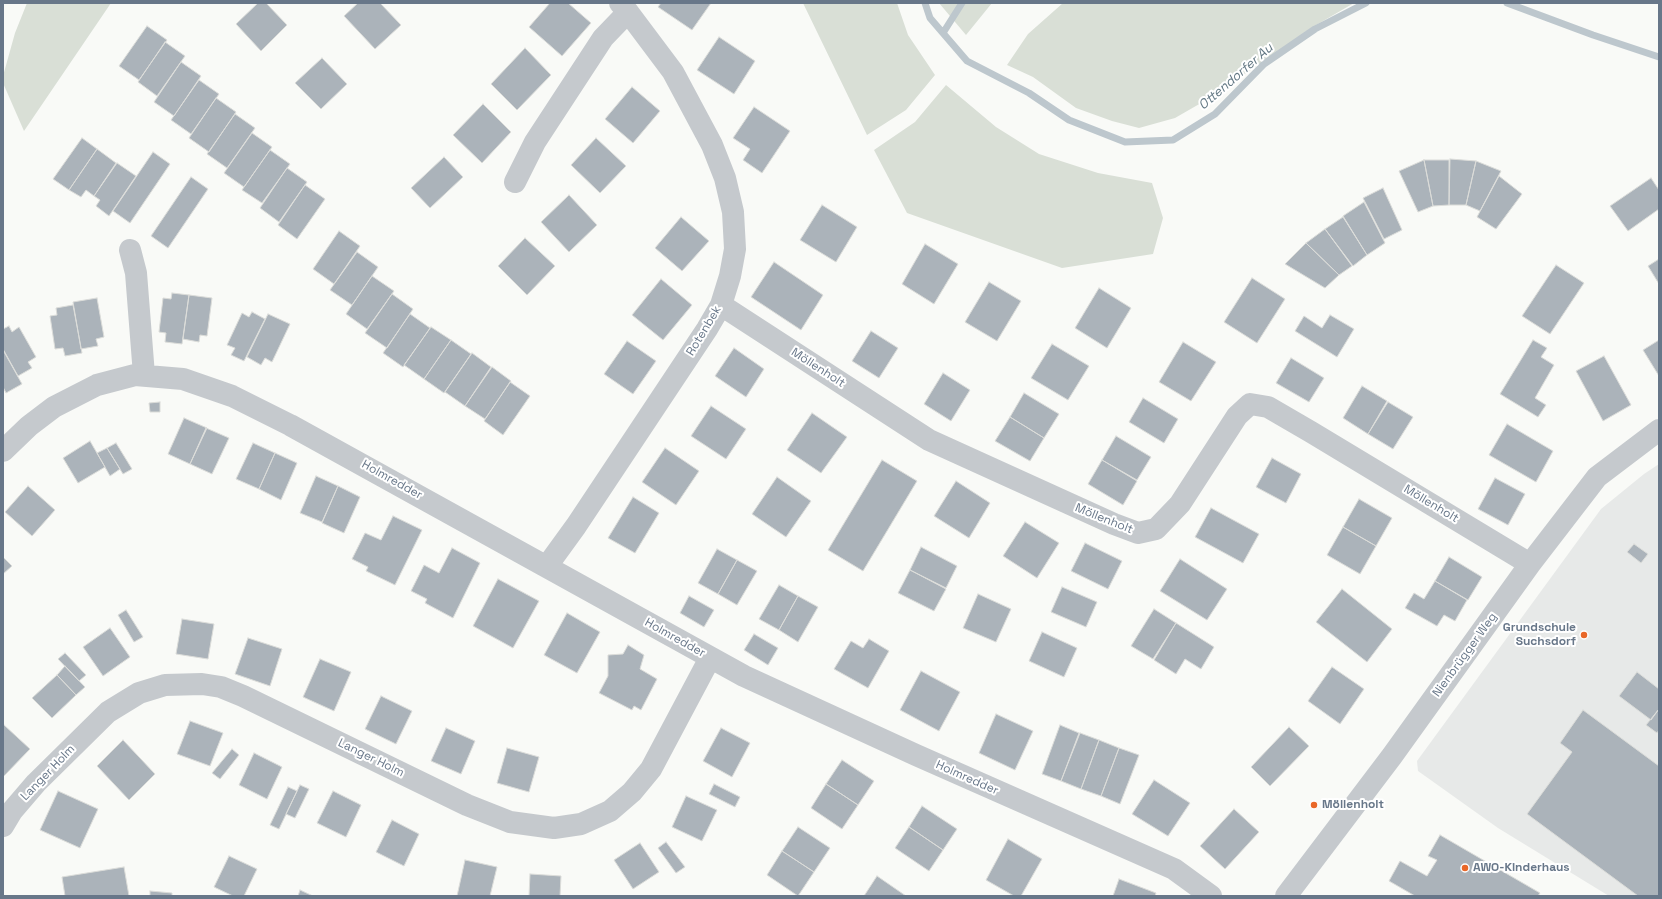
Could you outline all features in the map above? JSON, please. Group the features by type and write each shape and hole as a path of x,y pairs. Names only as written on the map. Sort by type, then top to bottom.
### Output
{"street":[{"name":"Rotenbek","path":"515,182 535,142 624,7 673,72 712,145 725,178 733,212 735,249 730,276 721,305 707,329 576,526 547,566"},
{"path":"130,250 136,273 144,375"},
{"name":"Möllenholt","path":"721,305 929,440 1114,524 1138,533 1156,529 1180,504 1237,416 1250,404 1268,407 1305,428 1530,564"},
{"name":"Holmredder","path":"3,451 28,426 54,407 97,385 135,375 183,379 232,396 290,425 744,676 916,755 1174,869 1210,896"},
{"name":"Nienbrügger Weg","path":"1286,896 1392,756 1530,564 1597,477 1659,430"},
{"name":"Langer Holm","path":"3,826 12,811 36,783 108,712 139,693 165,685 202,684 221,687 243,696 467,805 510,822 554,828 582,824 610,811 632,792 651,769 710,658"}],"shaded area":[{"path":"27,3 111,3 24,131 3,83 3,76 15,33"},
{"path":"803,3 897,3 908,35 935,75 906,110 867,135"},
{"path":"939,3 992,3 966,35"},
{"path":"1063,3 1354,3 1311,28 1215,95 1175,118 1139,128 1112,121 1076,108 1033,77 1007,65 1028,34"},
{"path":"946,85 996,127 1039,154 1098,173 1152,183 1163,218 1153,254 1062,268 907,213 874,150 915,122"},
{"name":"Grundschule Suchsdorf","path":"1659,464 1659,896 1609,896 1498,828 1418,771 1417,761 1601,509 1644,474"}],"building":[{"path":"258,3 266,3 287,25 261,51 236,24"},
{"path":"358,3 380,3 401,25 375,49 344,16"},
{"path":"550,3 568,3 591,23 562,56 529,27"},
{"path":"661,3 711,3 692,30 658,7"},
{"path":"147,26 167,40 139,80 119,66"},
{"path":"719,37 755,61 734,94 697,70"},
{"path":"165,42 185,56 157,96 138,82"},
{"path":"525,48 551,75 517,110 491,84"},
{"path":"322,58 347,84 321,109 295,83"},
{"path":"181,62 201,76 174,116 154,102"},
{"path":"199,80 219,94 191,134 171,120"},
{"path":"632,87 660,111 633,143 605,119"},
{"path":"216,98 236,112 209,152 189,138"},
{"path":"483,104 511,132 482,163 453,135"},
{"path":"754,107 790,131 762,173 743,160 750,149 733,138"},
{"path":"235,114 255,128 227,168 207,154"},
{"path":"252,133 272,147 244,187 224,173"},
{"path":"82,138 97,149 69,190 53,179"},
{"path":"596,138 626,166 600,193 571,165"},
{"path":"97,149 116,163 94,196 86,190 81,197 69,190"},
{"path":"270,150 290,164 262,203 242,190"},
{"path":"153,152 170,164 130,223 113,211"},
{"path":"444,157 463,177 430,208 411,188"},
{"path":"1450,159 1476,161 1466,205 1449,205"},
{"path":"1424,160 1449,160 1449,205 1433,206"},
{"path":"1424,160 1433,206 1418,212 1399,171"},
{"path":"1476,161 1501,171 1480,211 1466,205"},
{"path":"117,163 136,176 109,216 96,206 100,200 94,196"},
{"path":"287,168 307,182 279,222 260,208"},
{"path":"1499,176 1522,194 1496,229 1477,217"},
{"path":"191,177 208,189 168,248 151,236"},
{"path":"1651,178 1659,190 1659,209 1628,231 1610,206"},
{"path":"305,185 325,199 297,239 278,225"},
{"path":"1383,188 1402,230 1384,239 1363,198"},
{"path":"569,195 597,225 569,252 541,222"},
{"path":"1364,202 1385,243 1367,255 1343,216"},
{"path":"822,205 857,227 836,262 800,240"},
{"path":"681,217 709,241 682,271 655,248"},
{"path":"1343,217 1367,255 1353,266 1325,229"},
{"path":"1325,229 1352,266 1339,275 1306,243"},
{"path":"339,231 360,246 334,284 313,269"},
{"path":"525,238 555,266 527,295 498,266"},
{"path":"1306,243 1339,275 1325,288 1285,264"},
{"path":"925,244 958,264 934,304 902,284"},
{"path":"357,252 378,267 352,305 330,290"},
{"path":"1659,259 1659,284 1648,266"},
{"path":"774,262 823,295 801,330 751,297"},
{"path":"1556,265 1584,283 1550,334 1522,316"},
{"path":"372,276 394,291 367,329 346,314"},
{"path":"1252,278 1285,299 1257,343 1224,322"},
{"path":"661,279 692,305 663,340 632,315"},
{"path":"989,282 1021,301 997,341 965,322"},
{"path":"1099,288 1131,308 1107,348 1075,328"},
{"path":"172,293 189,295 182,344 165,342 166,333 159,332 163,298 171,299"},
{"path":"392,294 413,309 387,348 365,333"},
{"path":"189,295 212,298 207,336 200,335 199,342 183,339"},
{"path":"97,298 104,337 96,339 98,346 81,349 73,302"},
{"path":"73,305 82,353 65,356 63,348 55,349 50,316 57,315 56,308"},
{"path":"252,312 265,319 244,361 231,355 235,348 227,345 242,313 249,317"},
{"path":"268,314 290,324 272,362 265,358 261,365 247,357"},
{"path":"410,314 430,328 403,367 383,353"},
{"path":"1330,315 1354,329 1337,357 1295,331 1304,316 1322,328"},
{"path":"9,326 12,332 19,327 36,357 28,362 32,368 18,376 3,349 3,329"},
{"path":"431,327 451,340 424,379 404,365"},
{"path":"871,331 898,348 879,378 852,361"},
{"path":"451,340 471,354 444,393 424,379"},
{"path":"1533,340 1547,348 1541,357 1554,365 1535,398 1546,405 1538,417 1500,394"},
{"path":"1659,340 1659,376 1643,350"},
{"path":"627,341 656,361 633,394 604,374"},
{"path":"1183,342 1216,362 1191,401 1159,382"},
{"path":"1052,344 1089,366 1068,400 1031,378"},
{"path":"734,348 764,369 746,397 715,376"},
{"path":"3,350 22,384 6,393 3,387"},
{"path":"472,353 491,367 465,406 445,392"},
{"path":"1604,356 1631,405 1603,421 1576,371"},
{"path":"1291,358 1324,378 1309,402 1276,383"},
{"path":"492,367 511,381 485,419 465,406"},
{"path":"943,373 970,390 951,421 924,404"},
{"path":"510,382 530,396 503,435 484,421"},
{"path":"1362,386 1387,401 1368,434 1343,418"},
{"path":"1024,393 1059,414 1044,438 1010,417"},
{"path":"1143,398 1178,419 1164,443 1129,422"},
{"path":"160,402 160,412 150,412 149,403"},
{"path":"1388,402 1413,417 1393,449 1368,434"},
{"path":"711,406 746,429 726,459 691,436"},
{"path":"812,413 847,437 821,473 787,450"},
{"path":"1010,417 1044,438 1030,461 995,441"},
{"path":"184,418 207,428 190,464 168,454"},
{"path":"1507,424 1553,451 1536,482 1489,455"},
{"path":"206,428 229,438 212,474 190,464"},
{"path":"1116,436 1151,457 1137,480 1102,460"},
{"path":"90,441 105,467 78,483 63,458"},
{"path":"116,443 132,469 123,474 107,448"},
{"path":"253,443 275,453 259,489 236,479"},
{"path":"107,448 120,469 110,476 97,453"},
{"path":"665,448 699,471 676,505 642,482"},
{"path":"275,453 297,463 281,500 259,489"},
{"path":"1272,458 1301,474 1286,503 1256,487"},
{"path":"882,460 917,481 863,571 828,550"},
{"path":"1102,460 1137,481 1123,505 1088,484"},
{"path":"316,476 338,486 322,522 300,513"},
{"path":"777,477 811,501 786,537 752,514"},
{"path":"1495,478 1525,494 1508,525 1478,509"},
{"path":"956,481 990,503 969,538 934,516"},
{"path":"28,486 55,510 32,536 5,512"},
{"path":"338,486 360,497 344,533 322,523"},
{"path":"633,497 659,513 635,553 608,538"},
{"path":"1359,499 1392,518 1376,546 1343,527"},
{"path":"1211,508 1259,534 1243,563 1195,537"},
{"path":"393,516 422,530 395,585 366,571 368,567 352,559 365,533 381,540"},
{"path":"1025,522 1059,543 1037,578 1003,556"},
{"path":"1343,527 1376,546 1360,574 1327,555"},
{"path":"1085,543 1122,561 1108,589 1071,571"},
{"path":"1634,544 1648,554 1641,563 1627,552"},
{"path":"921,547 957,566 946,588 910,570"},
{"path":"452,548 480,563 453,618 425,603 427,599 411,591 424,565 439,573"},
{"path":"717,549 737,560 718,594 698,583"},
{"path":"3,557 12,566 3,574"},
{"path":"1449,557 1482,577 1468,600 1435,581"},
{"path":"1180,559 1227,589 1207,620 1160,591"},
{"path":"737,560 757,571 737,605 718,594"},
{"path":"910,570 946,589 934,611 898,593"},
{"path":"498,579 539,601 513,648 473,626"},
{"path":"1435,581 1467,600 1455,621 1444,615 1437,626 1405,608 1414,593 1424,599"},
{"path":"779,585 798,596 779,630 759,619"},
{"path":"1062,587 1097,602 1086,627 1051,612"},
{"path":"1342,589 1392,629 1367,662 1316,622"},
{"path":"978,594 1011,609 996,642 963,628"},
{"path":"689,596 714,610 704,627 680,613"},
{"path":"798,596 818,607 798,642 779,630"},
{"path":"1154,609 1176,623 1153,659 1131,646"},
{"path":"126,610 143,637 134,642 118,615"},
{"path":"567,613 600,632 577,673 544,655"},
{"path":"182,619 214,624 208,659 176,654"},
{"path":"1176,623 1214,647 1201,669 1185,659 1176,674 1154,660"},
{"path":"110,628 130,657 103,676 83,647"},
{"path":"1042,632 1077,648 1064,677 1029,661"},
{"path":"754,634 778,648 768,665 744,650"},
{"path":"248,638 282,649 270,686 235,674"},
{"path":"869,639 889,651 868,688 834,669 851,641 863,648"},
{"path":"628,645 644,655 640,669 657,679 641,710 634,706 632,710 599,693 608,676 608,655 623,654"},
{"path":"65,653 86,675 79,681 58,659"},
{"path":"320,659 351,672 334,711 303,697"},
{"path":"65,666 85,687 76,695 57,675"},
{"path":"1332,667 1364,689 1340,724 1308,701"},
{"path":"921,671 960,692 939,731 900,710"},
{"path":"1637,672 1659,689 1659,709 1651,720 1619,696"},
{"path":"57,675 76,695 52,718 32,698"},
{"path":"381,696 412,711 396,744 365,729"},
{"path":"1659,709 1659,730 1657,733 1646,725"},
{"path":"1583,710 1659,766 1659,896 1638,896 1527,814 1572,752 1560,743"},
{"path":"996,714 1033,731 1015,770 979,753"},
{"path":"190,721 223,733 210,766 177,754"},
{"path":"4,725 30,749 3,777 3,726"},
{"path":"1060,725 1079,733 1061,781 1042,774"},
{"path":"1289,727 1309,746 1270,786 1251,767"},
{"path":"446,728 475,741 461,774 431,761"},
{"path":"721,728 750,743 732,777 703,761"},
{"path":"1080,733 1099,740 1081,789 1061,781"},
{"path":"123,740 155,774 129,800 97,766"},
{"path":"1099,740 1119,748 1101,796 1081,789"},
{"path":"507,748 539,757 529,792 497,783"},
{"path":"1119,748 1139,755 1120,804 1101,796"},
{"path":"232,749 239,755 220,779 212,773"},
{"path":"254,753 282,767 267,799 239,785"},
{"path":"842,760 874,781 858,805 826,784"},
{"path":"1154,780 1190,803 1168,836 1132,814"},
{"path":"714,784 740,797 735,807 709,794"},
{"path":"826,784 858,805 842,829 811,808"},
{"path":"300,785 309,789 295,818 286,814"},
{"path":"288,787 297,791 279,829 270,825"},
{"path":"58,791 98,809 80,848 40,830"},
{"path":"333,791 361,805 346,837 317,823"},
{"path":"686,796 717,810 702,841 672,827"},
{"path":"922,806 957,829 943,850 909,827"},
{"path":"1234,809 1259,832 1225,869 1200,846"},
{"path":"392,820 419,834 404,866 376,852"},
{"path":"798,827 830,848 814,872 782,851"},
{"path":"909,827 943,850 929,871 895,848"},
{"name":"AWO-Kinderhaus","path":"1440,835 1540,893 1538,896 1415,896 1389,881 1400,861 1427,876 1437,860 1428,856"},
{"path":"1008,839 1042,859 1021,896 1014,896 986,880"},
{"path":"666,842 685,867 676,873 658,848"},
{"path":"640,843 659,872 633,889 614,860"},
{"path":"782,851 814,872 798,896 767,875"},
{"path":"229,856 257,869 244,896 233,896 214,887"},
{"path":"465,860 497,867 490,896 457,896"},
{"path":"124,867 129,896 65,896 62,877"},
{"path":"530,874 561,876 560,896 529,896"},
{"path":"877,876 906,896 864,896"},
{"path":"1119,879 1156,893 1155,896 1113,896"},
{"path":"300,890 313,896 298,896"},
{"path":"150,891 172,893 172,896 150,896"}],"waterway":[{"name":"Ottendorfer Au","path":"925,3 930,18 967,61 1029,93 1069,120 1125,142 1173,140 1215,114 1264,64 1315,29 1366,3"},
{"path":"943,33 962,3"},
{"name":"Ottendorfer Au","path":"1507,3 1593,35 1659,57"}],"place":[{"name":"Grundschule Suchsdorf","path":"1584,635"},
{"name":"Möllenholt","path":"1314,805"},
{"name":"AWO-Kinderhaus","path":"1465,868"}]}
